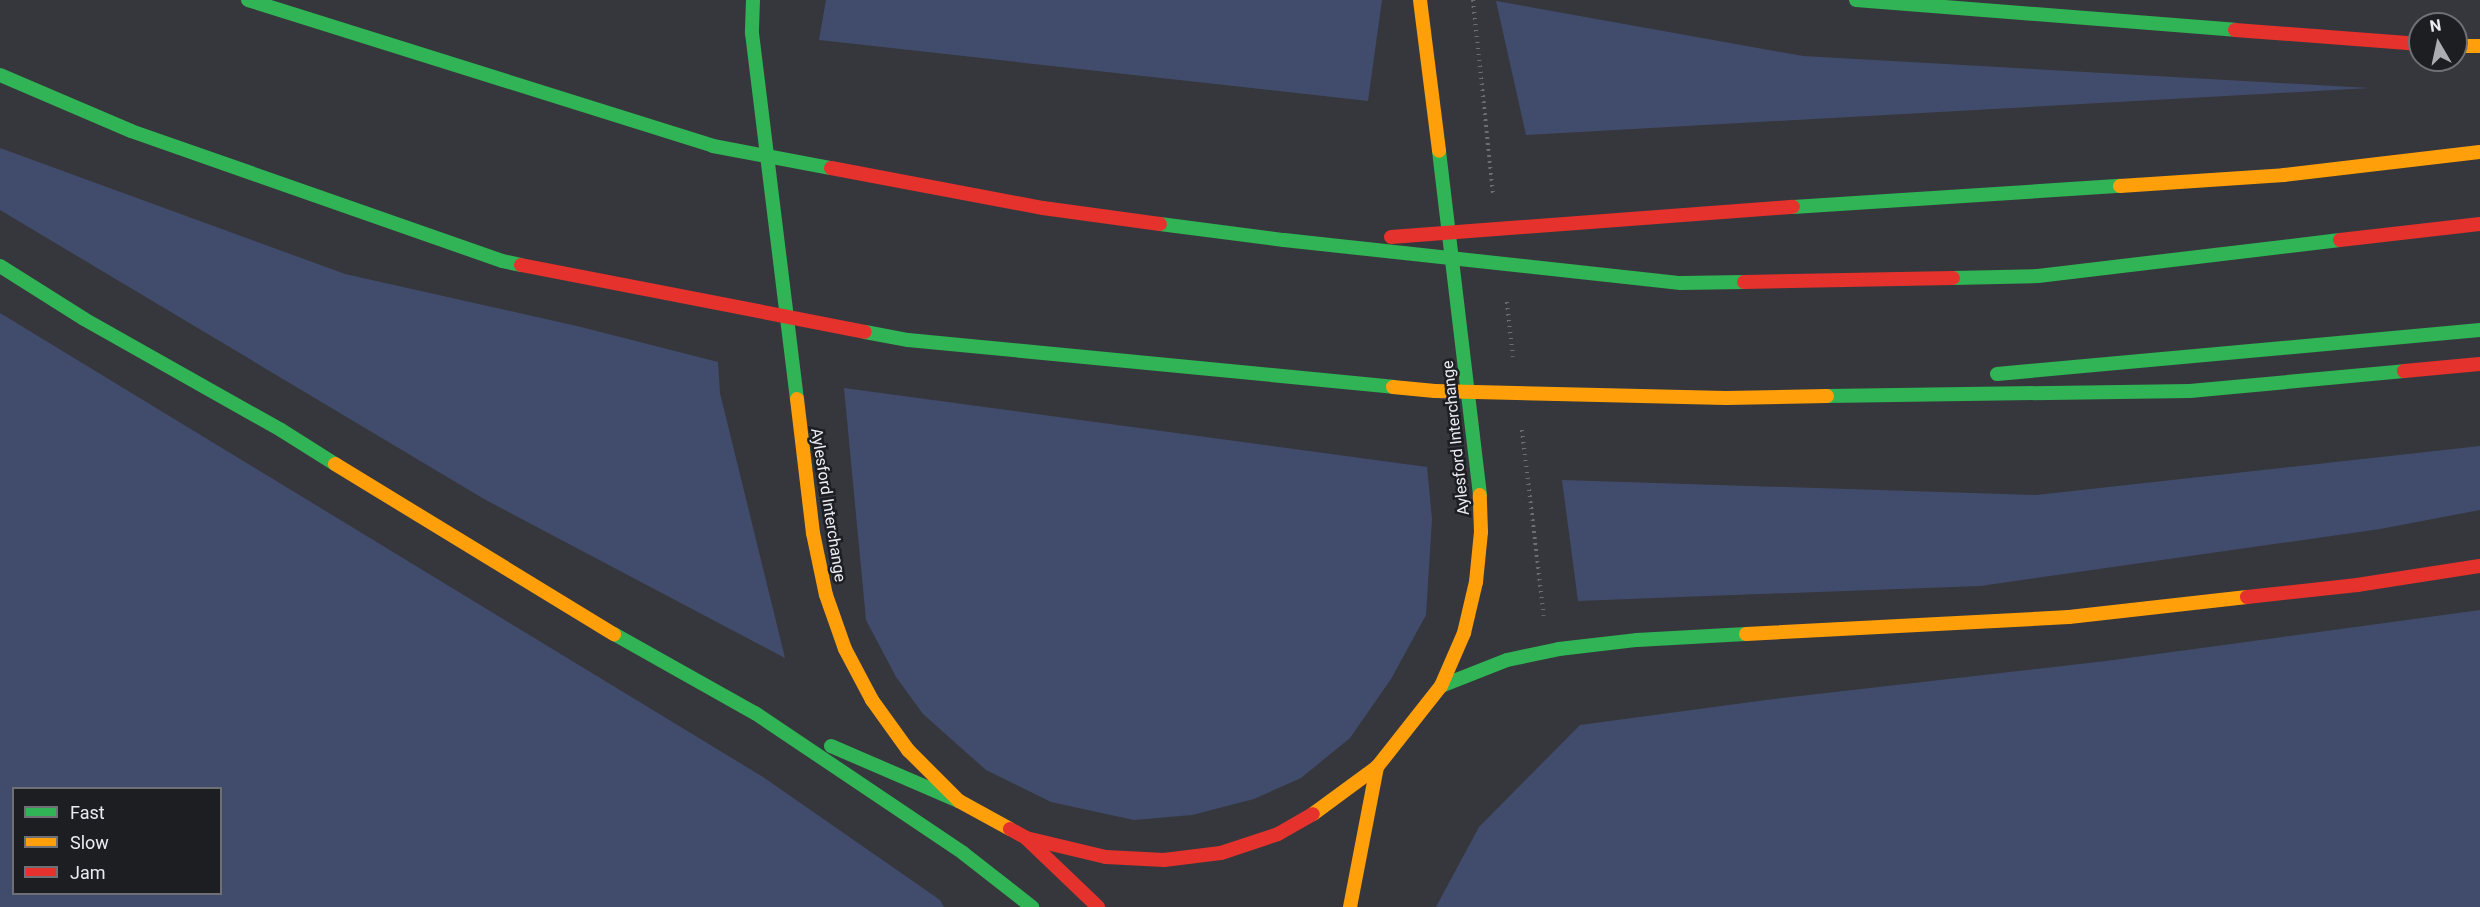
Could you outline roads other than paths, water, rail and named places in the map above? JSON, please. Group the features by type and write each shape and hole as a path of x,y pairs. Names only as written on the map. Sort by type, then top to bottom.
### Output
{"main road":[{"path":"249,0 713,146 1043,208 1318,244 1693,283 2038,276 2480,224"},
{"name":"Aylesford Interchange","path":"753,0 752,33 813,533 826,595 845,649 872,699 908,750 958,801 1026,838 1106,857 1164,860 1221,853 1278,834 1330,804 1377,767 1442,686 1464,633 1476,582 1481,532 1480,482 1420,0"},
{"path":"1856,0 2408,43"},
{"path":"0,75 131,130 502,261 908,340 1435,391 1726,398 2190,392 2480,364"},
{"path":"1318,244 1582,221 2284,175 2480,152"},
{"path":"0,266 84,319 281,429 570,610 755,713 963,853 1032,907"},
{"path":"1986,375 2436,336 2480,330"},
{"path":"1726,398 1927,380"},
{"path":"1442,686 1507,660 1570,648 1637,640 2069,617 2356,585 2480,566"},
{"path":"755,713 958,801"},
{"path":"1350,907 1364,845 1377,767"},
{"path":"1026,838 1098,907"}]}
